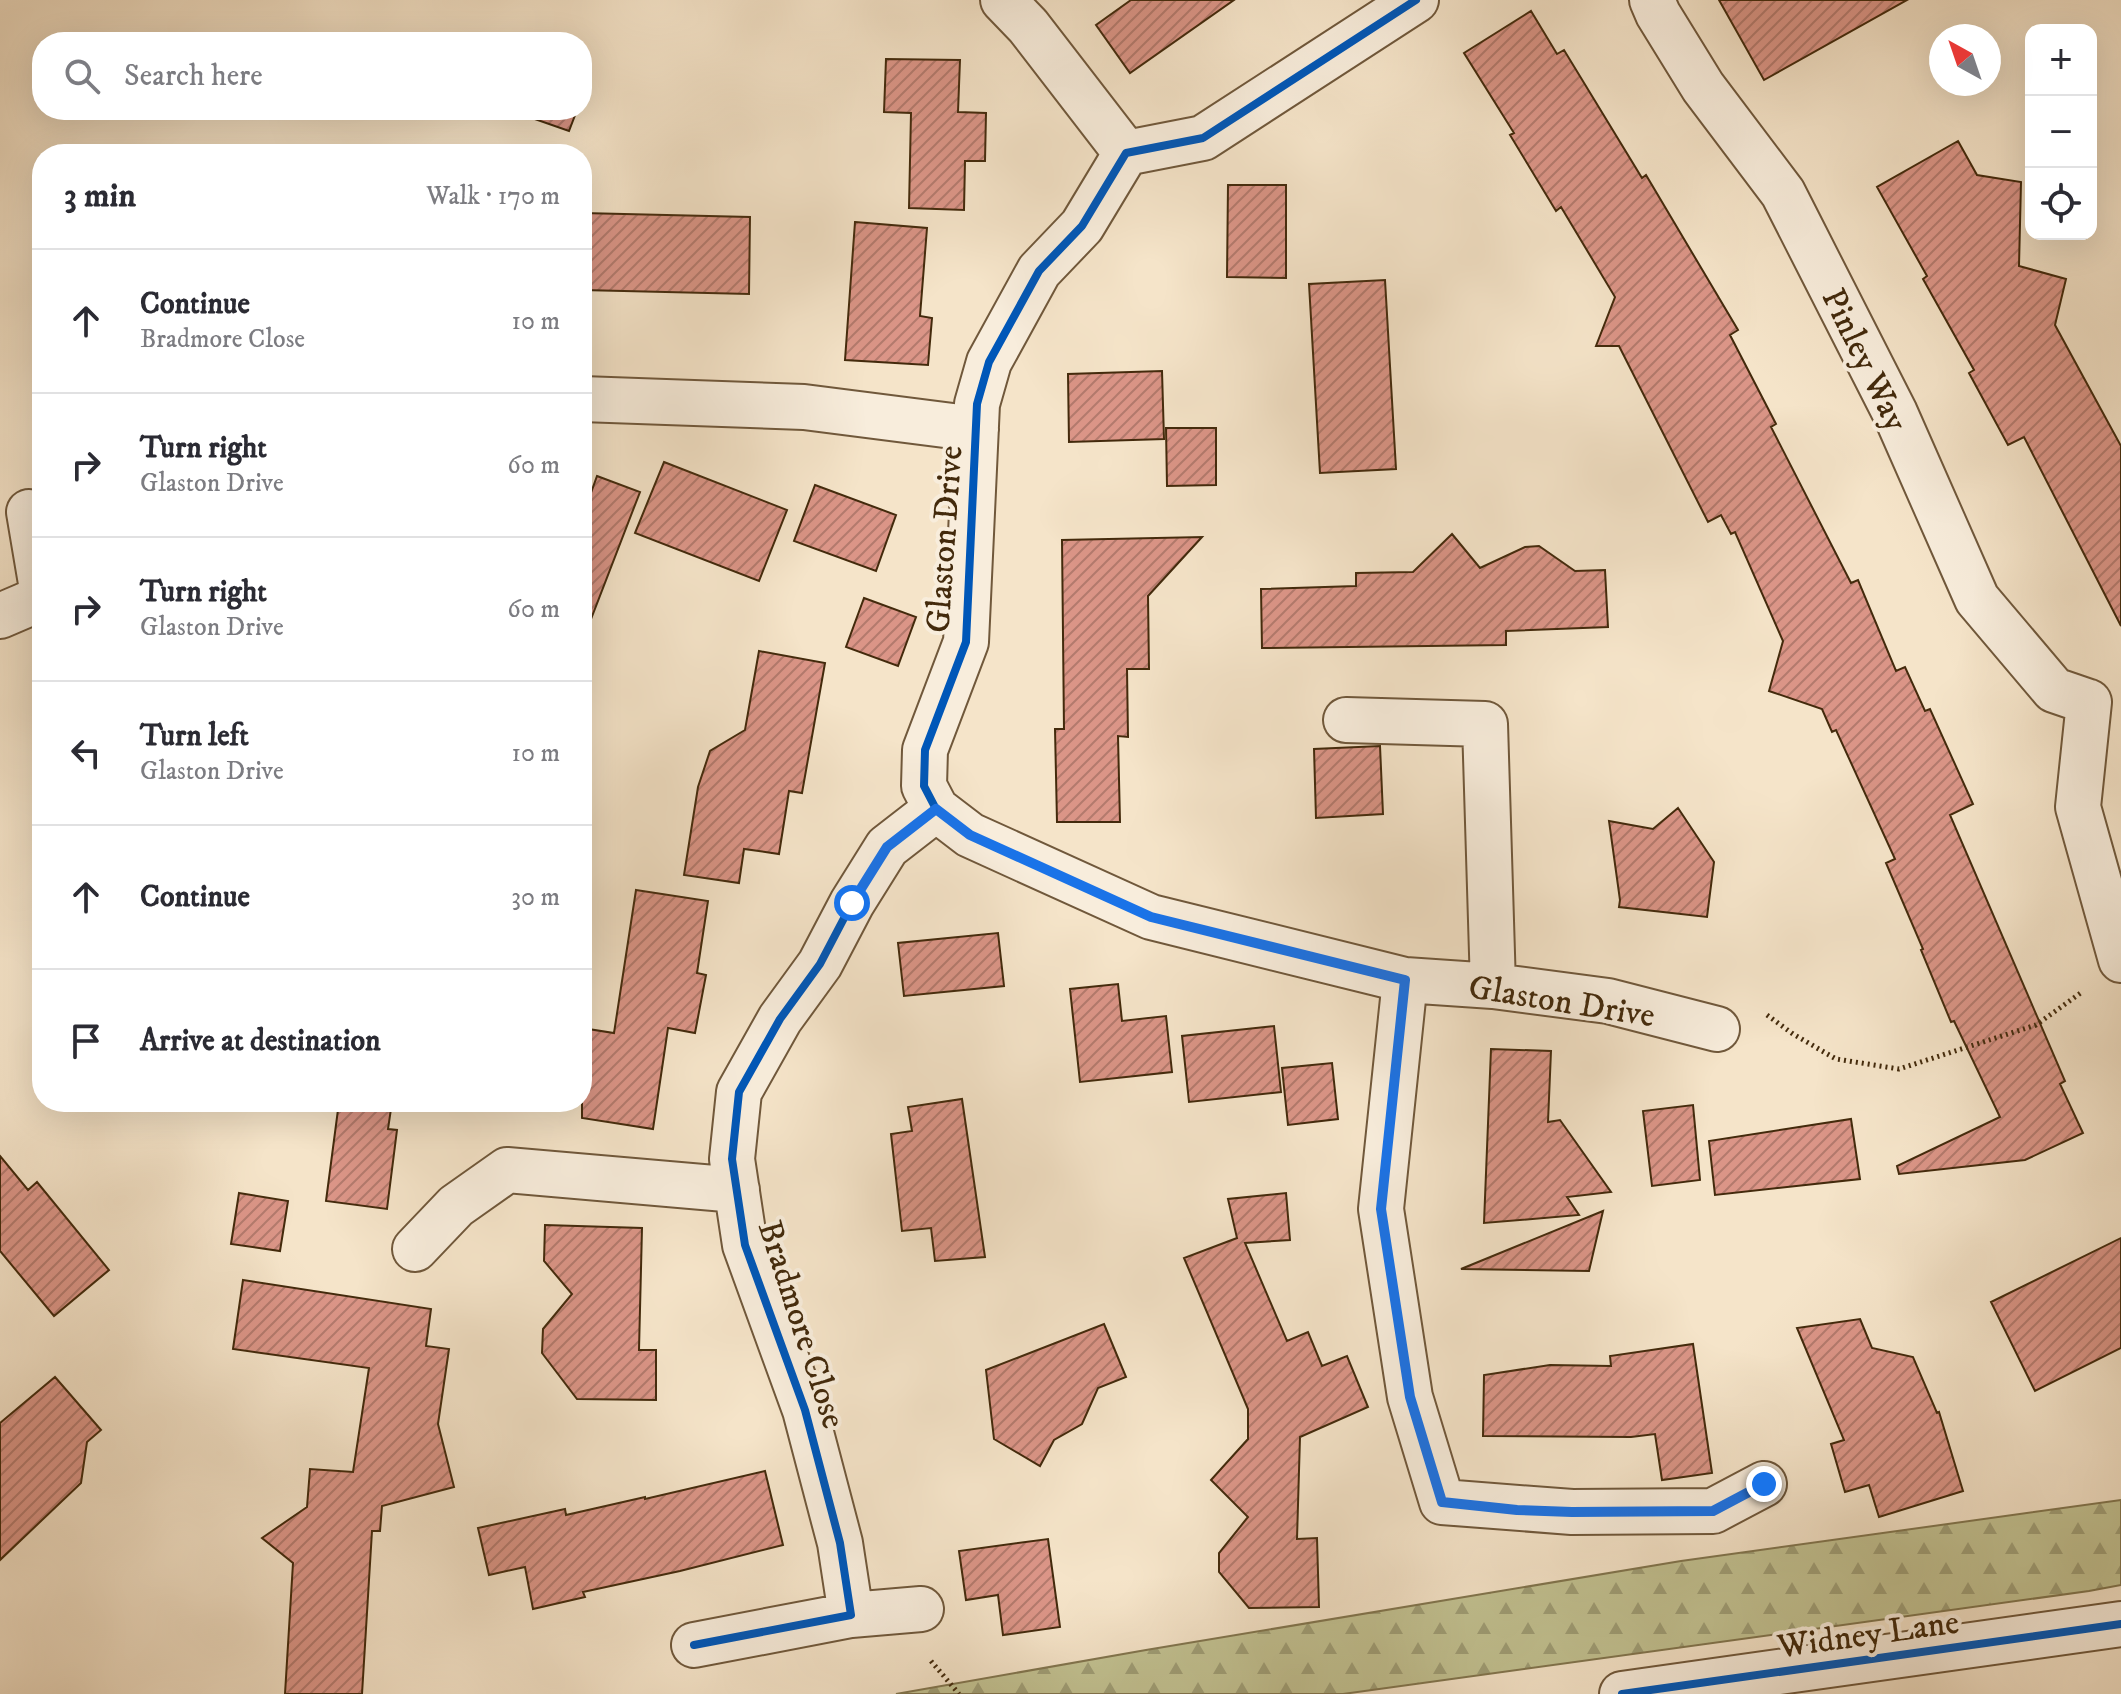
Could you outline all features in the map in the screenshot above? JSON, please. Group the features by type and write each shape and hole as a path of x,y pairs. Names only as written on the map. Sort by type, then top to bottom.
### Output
{"street":[{"path":"1003,0 1028,26 1126,153 1203,138 1416,0"},
{"name":"Pinley Way","path":"1652,0 1703,87 1783,193 1895,413 1977,599 2054,690 2105,698"},
{"name":"Glaston Drive","path":"1126,153 1082,226 1039,271 989,362 977,404 966,642 925,750 924,786 936,809 970,835 1151,917 1405,980 1493,986 1608,1001 1717,1029"},
{"path":"592,399 804,407 976,429"},
{"path":"29,512 32,530"},
{"path":"0,616 32,602"},
{"path":"2105,698 2078,807 2120,957"},
{"path":"1346,720 1485,724 1493,986"},
{"name":"Bradmore Close","path":"851,1615 840,1543 805,1410 745,1245 732,1159 739,1092 780,1019 820,964 852,903 887,847 936,809"},
{"path":"1405,980 1381,1209 1410,1397 1442,1502 1517,1510 1713,1511 1764,1484"},
{"path":"415,1249 456,1206 507,1170 737,1190"},
{"path":"694,1645 851,1615 921,1609"},
{"name":"Widney Lane","path":"1622,1694 2121,1624"}],"path":[{"path":"1717,1029 1730,1004 1758,1008 1793,1034 1836,1059 1899,1069 2036,1025 2087,989 2120,957"}],"green space":[{"path":"2121,1500 2121,1585 2089,1591 1343,1694 896,1694 1681,1561"}],"building":[{"path":"1131,0 1234,0 1130,73 1096,25"},
{"path":"1719,0 1907,0 1764,80"},
{"path":"1531,11 1557,54 1564,50 1642,178 1646,175 1738,330 1730,335 1776,424 1771,427 1851,583 1858,580 1896,671 1905,667 1925,711 1930,709 1973,804 1950,815 2065,1081 2060,1084 2083,1133 2025,1160 1899,1174 1897,1166 2000,1117 1954,1021 1951,1022 1886,863 1895,859 1836,730 1832,732 1822,709 1769,691 1783,641 1735,532 1731,534 1721,515 1708,522 1619,346 1596,346 1615,297 1561,207 1556,211 1510,135 1514,133 1464,53"},
{"path":"886,59 960,60 958,112 986,113 985,161 965,161 964,210 909,208 911,113 884,112"},
{"path":"538,120 573,120 569,131"},
{"path":"1958,141 1977,175 2021,182 2019,266 2066,279 2055,325 2121,446 2121,626 2024,437 2008,445 1969,373 1974,370 1923,279 1927,276 1877,187"},
{"path":"1228,185 1286,185 1286,278 1227,277"},
{"path":"592,213 750,217 749,294 592,290"},
{"path":"855,222 927,228 920,316 932,318 928,365 845,360"},
{"path":"1385,280 1396,469 1320,473 1309,284"},
{"path":"1162,371 1164,439 1069,442 1068,374"},
{"path":"1166,428 1216,428 1216,485 1167,486"},
{"path":"664,462 787,510 759,581 635,533"},
{"path":"597,476 640,492 592,616 592,490"},
{"path":"815,485 896,515 876,571 794,541"},
{"path":"1452,534 1480,568 1525,547 1539,546 1575,571 1605,570 1608,627 1506,631 1506,645 1262,648 1261,589 1356,586 1356,573 1413,572"},
{"path":"1202,537 1148,596 1149,669 1127,669 1128,737 1118,736 1120,822 1057,822 1055,729 1064,729 1062,540"},
{"path":"864,598 916,617 898,666 846,647"},
{"path":"759,651 825,663 802,793 789,791 779,854 744,849 739,883 684,875 698,787 710,751 745,730"},
{"path":"1380,746 1383,814 1316,818 1314,749"},
{"path":"1678,808 1714,862 1707,917 1619,907 1609,821 1653,829"},
{"path":"636,890 708,901 697,973 706,975 695,1033 668,1028 653,1129 582,1118 582,1112 592,1112 592,1030 614,1033"},
{"path":"998,933 1004,986 904,996 898,943"},
{"path":"1118,984 1122,1021 1166,1016 1172,1072 1080,1082 1070,989"},
{"path":"1274,1026 1281,1092 1189,1102 1182,1036"},
{"path":"1491,1049 1551,1051 1548,1122 1560,1120 1611,1192 1567,1197 1579,1215 1484,1223"},
{"path":"1332,1063 1338,1119 1288,1125 1282,1068"},
{"path":"962,1099 985,1257 935,1261 931,1228 902,1231 891,1134 912,1131 908,1107"},
{"path":"1693,1105 1700,1180 1652,1186 1643,1111"},
{"path":"338,1112 391,1112 388,1129 397,1130 387,1209 326,1201"},
{"path":"1851,1119 1860,1179 1715,1195 1709,1141"},
{"path":"0,1156 28,1190 37,1182 109,1270 54,1316 0,1251"},
{"path":"239,1193 288,1201 280,1251 231,1244"},
{"path":"1286,1193 1290,1240 1245,1243 1287,1341 1308,1332 1322,1366 1347,1356 1368,1407 1300,1437 1297,1539 1317,1538 1319,1607 1249,1608 1219,1572 1219,1553 1248,1517 1211,1480 1248,1439 1248,1409 1184,1258 1237,1238 1228,1199"},
{"path":"1603,1211 1589,1271 1461,1269"},
{"path":"545,1225 642,1228 639,1350 656,1350 656,1400 577,1399 542,1353 543,1329 572,1294 544,1261"},
{"path":"2121,1238 2121,1348 2035,1391 1991,1302"},
{"path":"243,1280 431,1309 426,1346 449,1349 438,1424 454,1487 382,1506 380,1531 372,1531 362,1694 285,1694 293,1563 262,1538 307,1507 310,1469 353,1472 369,1368 233,1349"},
{"path":"1860,1319 1872,1348 1913,1357 1939,1412 1963,1491 1879,1517 1869,1485 1845,1492 1831,1444 1844,1440 1797,1328"},
{"path":"1104,1324 1126,1377 1098,1388 1082,1424 1054,1440 1040,1466 994,1439 986,1370"},
{"path":"1693,1344 1712,1473 1662,1480 1655,1434 1631,1437 1483,1436 1484,1375 1550,1365 1611,1366 1610,1356"},
{"path":"55,1377 101,1430 87,1442 81,1483 0,1560 0,1423"},
{"path":"765,1471 783,1545 583,1592 585,1597 533,1609 525,1567 489,1575 478,1528 565,1509 566,1515"},
{"path":"1048,1539 1060,1627 1003,1635 998,1595 966,1600 959,1551"}],"cycle path":[{"path":"1416,0 1203,138 1126,153 1082,226 1039,271 989,362 977,404 966,642 925,750 924,786 936,809 970,835 1151,917 1405,980 1381,1209 1410,1397 1442,1502 1517,1510"},
{"path":"694,1645 851,1615 840,1543 805,1410 745,1245 732,1159 739,1092 780,1019 820,964 852,903 887,847 936,809"},
{"path":"1622,1694 2121,1624"}],"route":[{"path":"852,903 887,847 936,809 970,835 1151,917 1405,980 1381,1209 1410,1397 1442,1502 1572,1512 1713,1511 1764,1484"}]}
